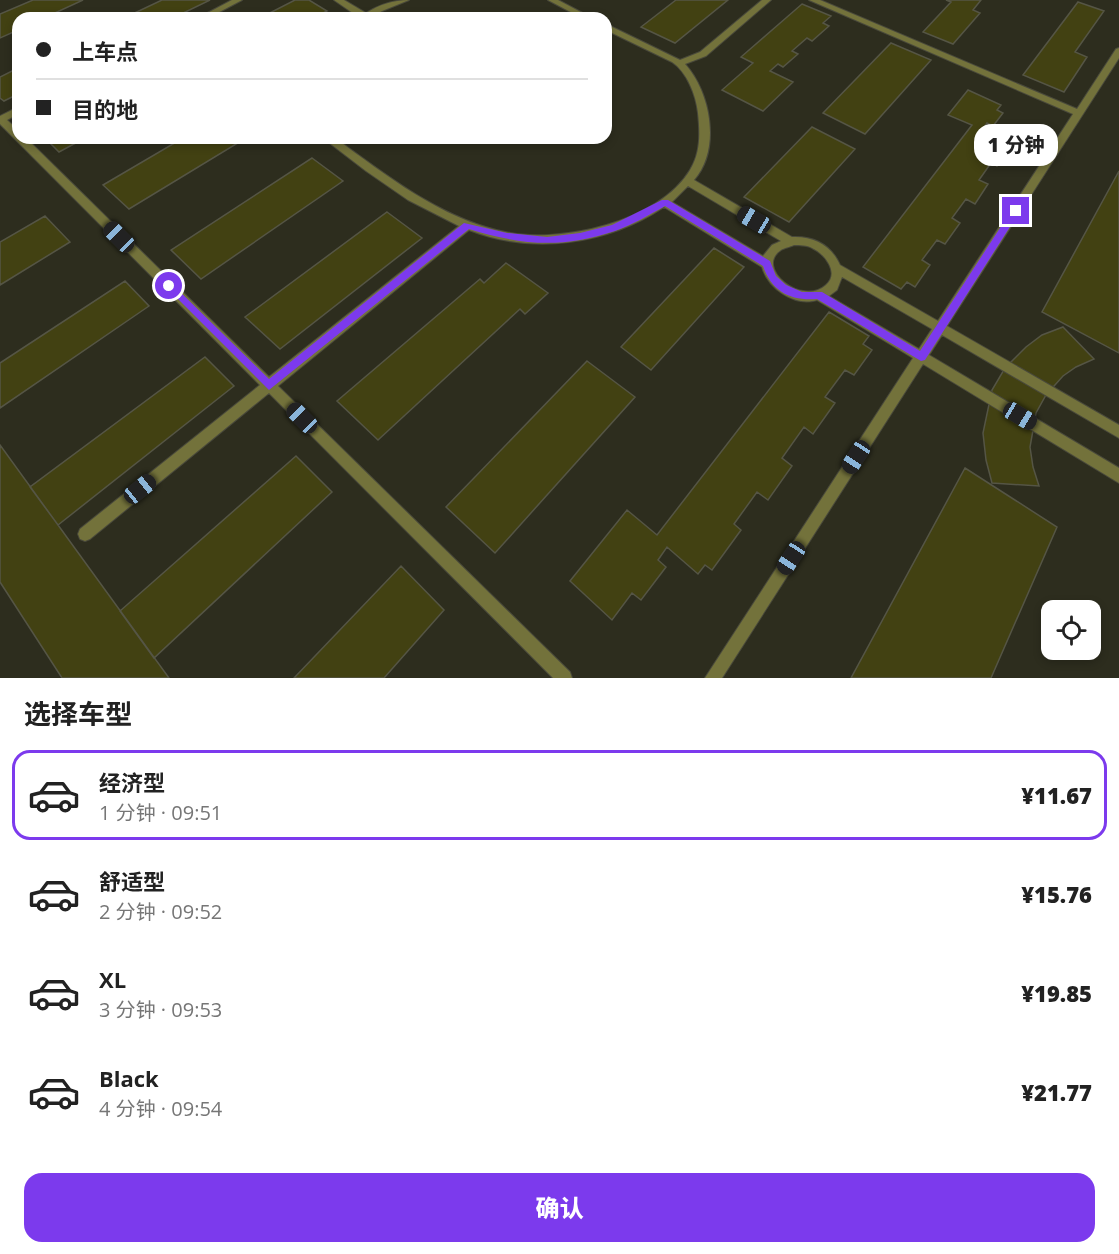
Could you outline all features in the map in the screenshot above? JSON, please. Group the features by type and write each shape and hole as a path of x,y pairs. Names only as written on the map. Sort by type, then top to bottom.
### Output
{"lane":[{"path":"214,12 238,0"},
{"path":"338,0 357,12"},
{"path":"374,12 405,0"},
{"path":"552,0 576,12"},
{"path":"680,63 703,54 767,0"},
{"path":"813,0 1079,113"},
{"path":"336,144 404,192 467,225 507,237 547,240 580,237 614,228 665,203 688,181 703,156 707,139 704,114 693,81 680,63 612,30"},
{"path":"713,678 1119,51"},
{"path":"0,119 12,130"},
{"path":"26,144 564,678"},
{"path":"688,181 790,241"},
{"path":"665,203 767,264"},
{"path":"85,534 467,225"},
{"path":"790,241 816,245 834,260 837,279 833,287 819,295 802,296 783,288 772,278 767,264 769,254 774,247 790,241"},
{"path":"837,268 1119,432"},
{"path":"819,295 1119,476"}],"building":[{"path":"33,0 83,0 57,12 12,12 12,33 0,38 0,14"},
{"path":"162,0 210,0 185,12 137,12"},
{"path":"295,0 309,0 327,11 325,12 272,12"},
{"path":"676,0 728,0 675,43 641,27"},
{"path":"946,0 981,0 973,10 980,13 953,44 923,32 951,2"},
{"path":"1078,2 1104,11 1075,52 1087,57 1064,92 1023,75"},
{"path":"802,4 831,16 823,23 829,26 812,41 807,38 792,51 798,54 783,67 778,64 770,71 793,82 763,111 722,90 753,63 741,57"},
{"path":"891,43 931,60 865,134 823,113"},
{"path":"12,71 12,97 4,101 0,98 0,77"},
{"path":"968,90 1001,105 997,110 1003,113 993,126 987,123 983,129 1008,140 1004,144 1010,147 997,166 991,163 979,180 988,184 975,204 966,199 952,218 960,223 945,244 937,240 922,260 930,265 915,287 907,282 901,289 863,267 972,125 948,115"},
{"path":"812,127 855,149 789,222 744,197"},
{"path":"51,144 74,144 59,152"},
{"path":"173,144 236,144 129,209 103,185"},
{"path":"312,158 343,181 201,279 171,250"},
{"path":"1119,171 1119,353 1042,312"},
{"path":"387,212 422,238 280,349 245,317"},
{"path":"45,216 70,242 0,285 0,242"},
{"path":"714,248 744,267 651,370 621,347"},
{"path":"506,263 548,293 525,314 520,309 378,440 337,401 480,279 484,283"},
{"path":"125,281 149,306 0,408 0,363"},
{"path":"829,312 869,336 863,344 872,350 854,375 845,370 825,397 835,403 813,434 804,427 782,458 792,466 768,500 757,492 734,524 741,530 712,570 705,565 698,574 667,547 658,560 666,567 641,600 632,593 612,620 570,581 627,510 657,535"},
{"path":"1063,327 1094,359 1063,376 1046,395 1036,413 1030,447 1039,486 992,483 986,460 983,433 992,390 1005,368 1026,347 1042,335"},
{"path":"205,357 234,386 58,525 30,487"},
{"path":"587,361 635,397 495,553 446,507"},
{"path":"0,445 169,678 62,678 0,582"},
{"path":"296,456 332,492 154,658 120,611"},
{"path":"965,468 1057,527 991,678 851,678"},
{"path":"401,566 444,610 384,678 294,678"}],"route":[{"path":"169,286 269,385 467,225 507,237 547,240 580,237 614,228 665,203 767,264 768,272 783,288 802,296 819,295 921,357 1016,211"}]}
